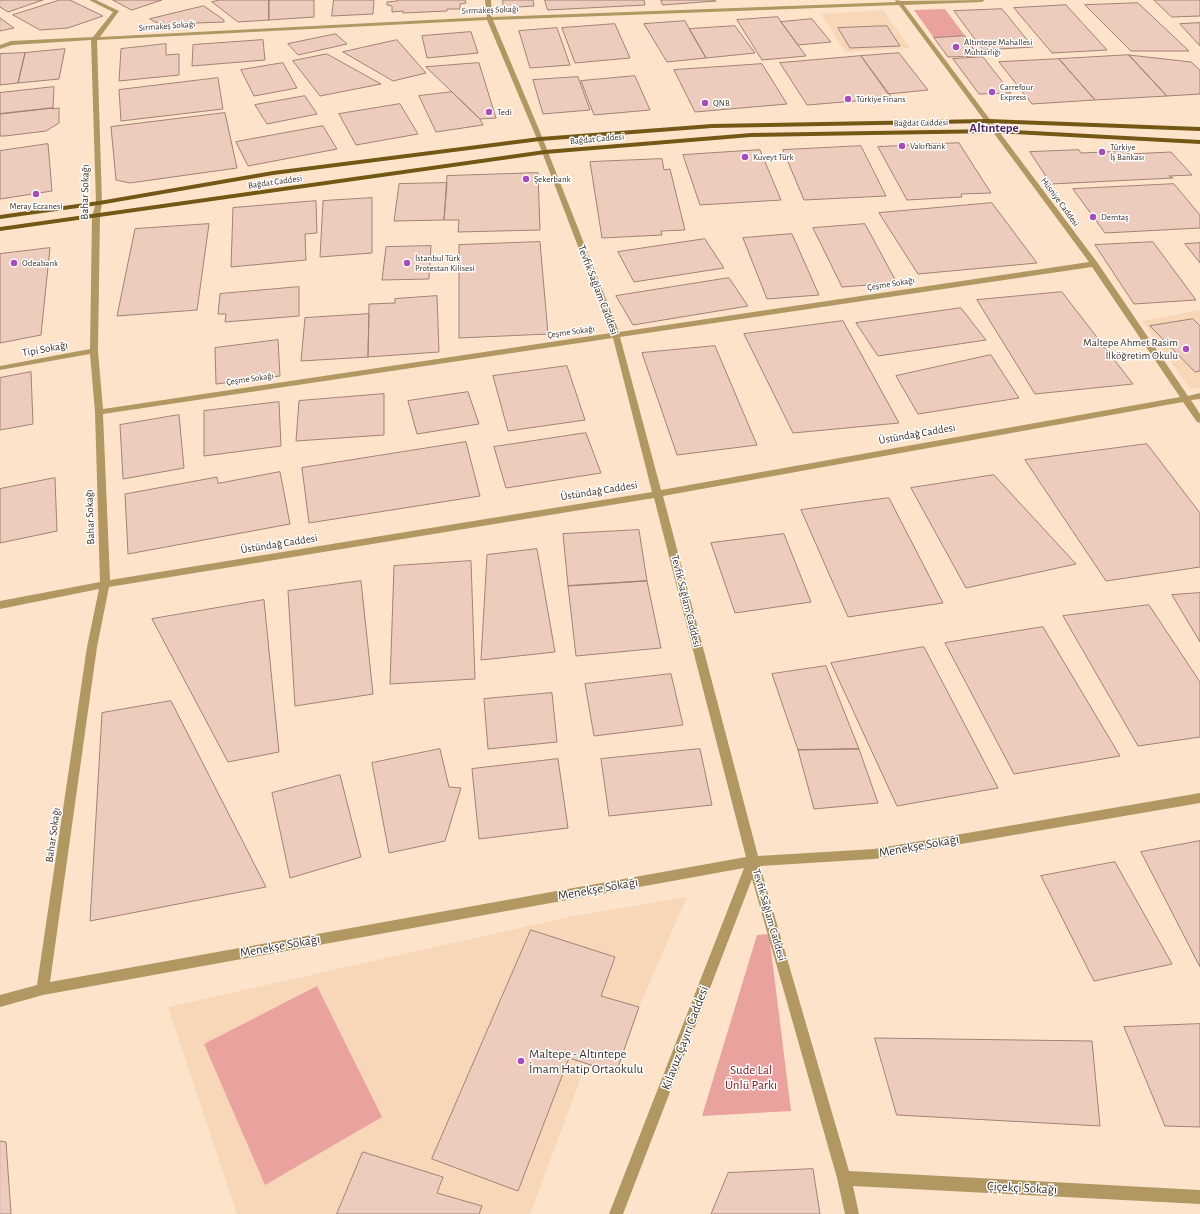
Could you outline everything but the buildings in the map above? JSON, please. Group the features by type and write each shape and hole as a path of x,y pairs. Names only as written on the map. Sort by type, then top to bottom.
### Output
{"main road":[{"name":"Bağdat Caddesi","path":"0,217 99,203 273,173 540,140 712,126 988,121 1200,129"},
{"name":"Bağdat Caddesi","path":"0,229 545,152 751,135 995,131 1200,142"}],"street":[{"path":"92,0 116,11 94,40"},
{"name":"Tevfik Sağlam Caddesi","path":"488,0 490,20 545,152 616,336 753,861 844,1178 852,1214"},
{"name":"Sırmakeş Sokağı","path":"0,47 11,43 94,40 302,27 899,1 982,0"},
{"name":"Hüsniye Caddesi","path":"899,1 1094,264 1200,420"},
{"name":"Bahar Sokağı","path":"43,989 91,654 105,584 99,412 94,351 96,216 99,203 94,40"},
{"name":"Çeşme Sokağı","path":"99,412 1094,264"},
{"name":"Tipi Sokağı","path":"0,368 94,351"},
{"name":"Üstündağ Caddesi","path":"0,605 105,584 658,494 1200,396"},
{"name":"Menekşe Sokağı","path":"0,1001 43,989 753,861 874,854 1200,798"},
{"name":"Kılavuz Çayırı Caddesi","path":"616,1214 753,861"},
{"name":"Çiçekçi Sokağı","path":"844,1178 1200,1197"}],"shaded area":[{"path":"883,10 910,48 845,52 821,14"},
{"path":"1200,310 1200,388 1190,389 1142,321"},
{"path":"687,897 639,1007 616,1073 586,1064 530,1214 237,1214 168,1007 569,917"}],"green space":[{"path":"945,9 965,36 934,38 914,10"},
{"name":"Sude Lal Ünlü Parkı","path":"769,934 791,1111 702,1116 757,935"},
{"path":"317,986 382,1117 265,1185 204,1044"}],"place":[{"name":"Altıntepe Mahallesi Muhtarlığı","path":"956,47"},
{"name":"Carrefour Express","path":"992,92"},
{"name":"Türkiye Finans","path":"848,99"},
{"name":"QNB","path":"705,103"},
{"name":"Tedi","path":"489,112"},
{"name":"Vakıfbank","path":"902,146"},
{"name":"Türkiye İş Bankası","path":"1102,152"},
{"name":"Kuveyt Türk","path":"745,157"},
{"name":"Şekerbank","path":"526,179"},
{"name":"Meray Eczanesi","path":"36,194"},
{"name":"Demtaş","path":"1093,217"},
{"name":"Odeabank","path":"14,263"},
{"name":"İstanbul Türk Protestan Kilisesi","path":"407,263"},
{"name":"Maltepe Ahmet Rasim İlköğretim Okulu","path":"1186,349"},
{"name":"Maltepe - Altıntepe İmam Hatip Ortaokulu","path":"521,1061"}],"district":[{"name":"Altıntepe","path":"994,128"}]}
